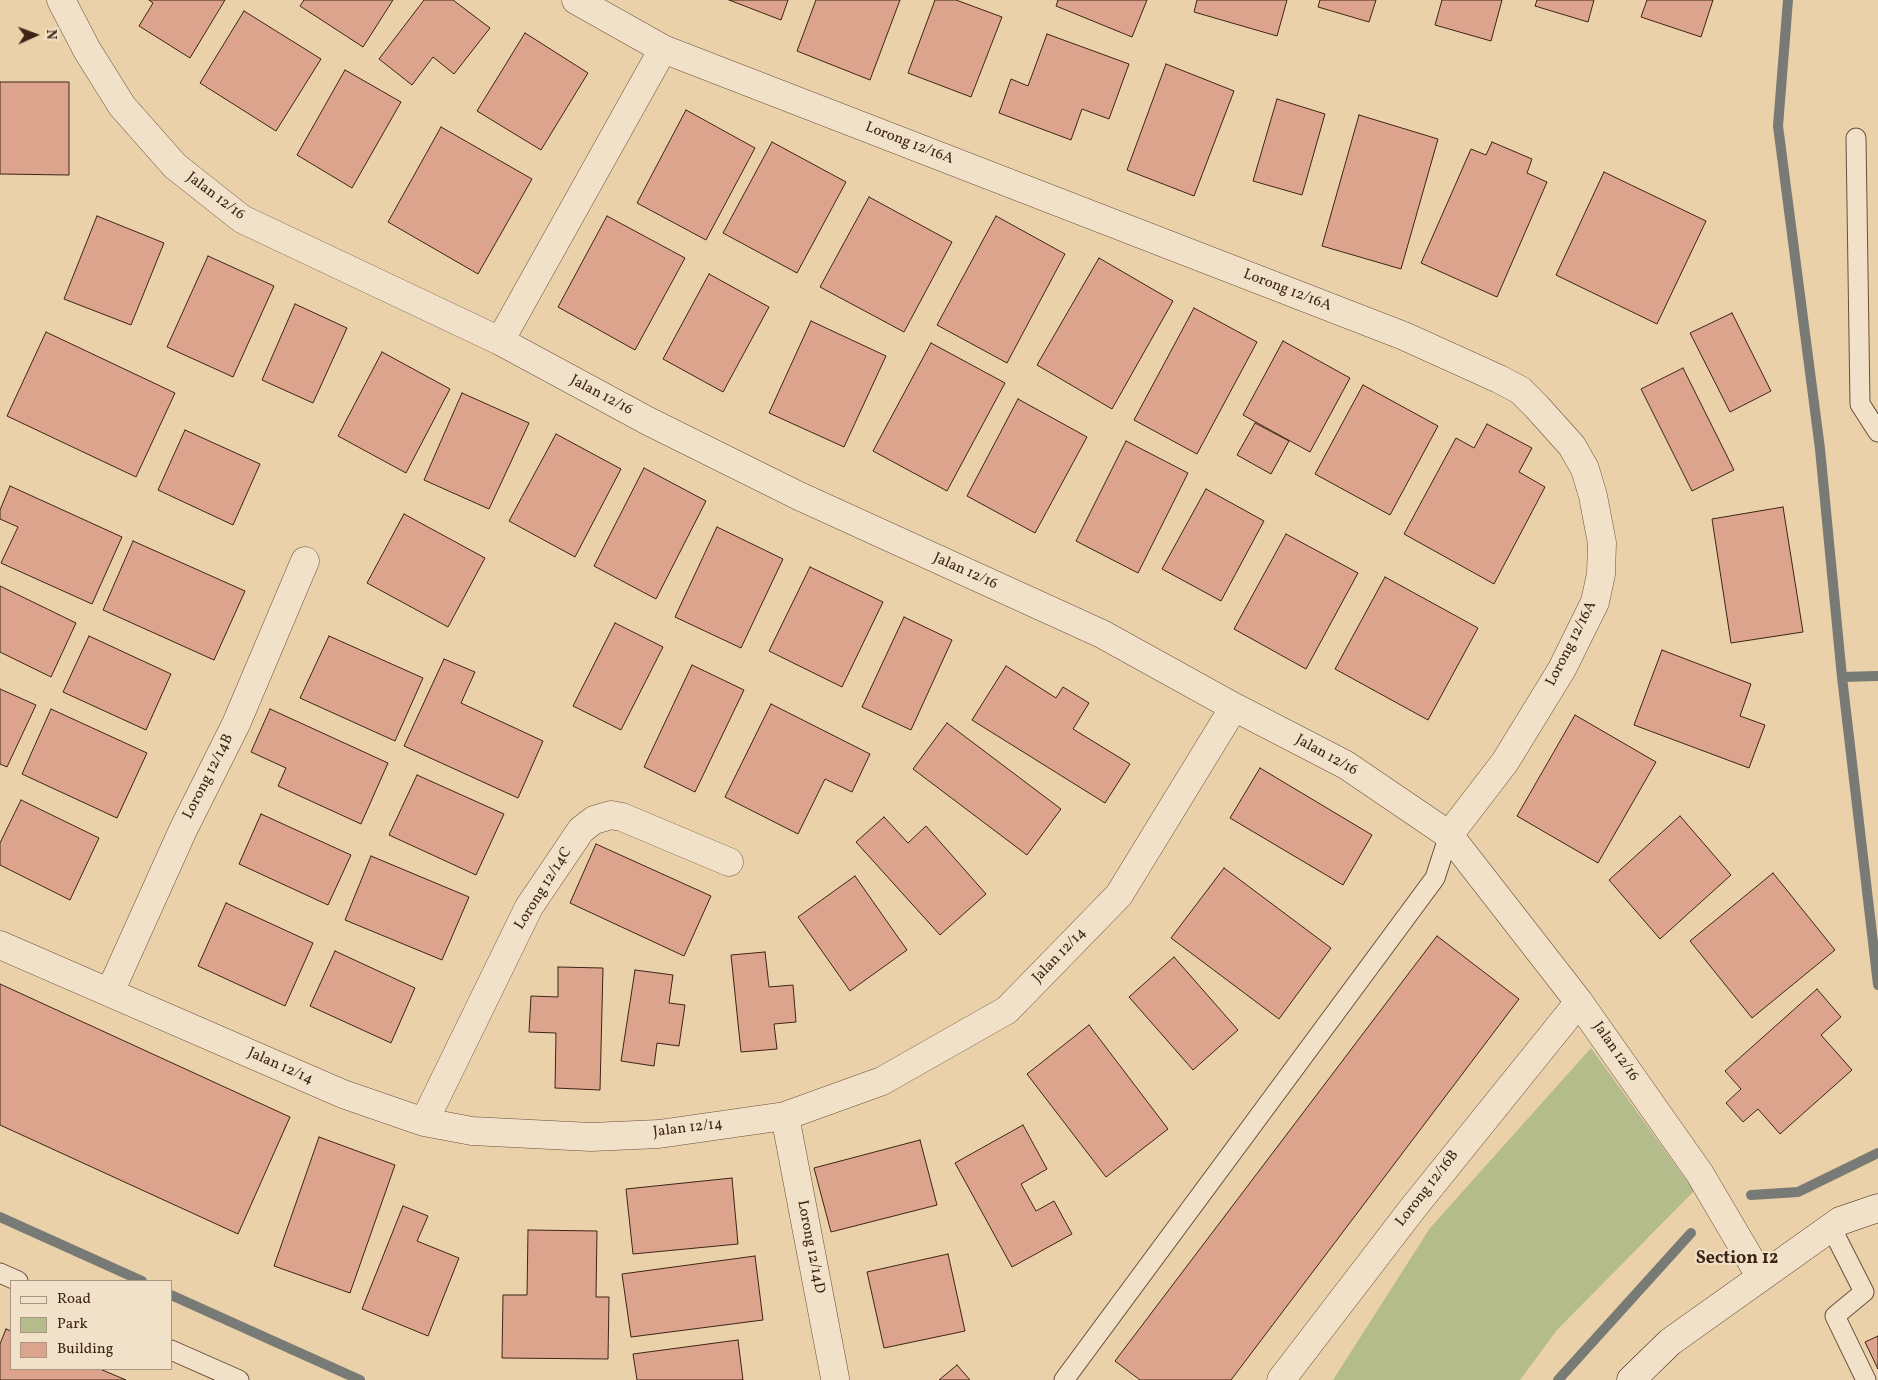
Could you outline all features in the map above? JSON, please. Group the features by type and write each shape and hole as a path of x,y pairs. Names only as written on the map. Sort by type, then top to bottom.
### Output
{"street":[{"name":"Jalan 12/16","path":"61,0 87,50 122,106 175,166 242,219 500,341 648,421 798,496 1102,634 1234,707 1346,765 1449,835 1579,1002 1700,1174 1760,1276"},
{"name":"Lorong 12/16A","path":"576,0 663,49 1404,336 1499,378 1520,390 1572,446 1585,469 1593,496 1602,543 1601,574 1595,602 1562,669 1505,762 1449,835"},
{"path":"500,341 663,49"},
{"name":"Lorong 12/14B","path":"110,992 183,830 236,724 305,561"},
{"name":"Jalan 12/14","path":"0,945 343,1094 424,1122 472,1131 591,1137 659,1134 785,1116 882,1081 1007,1010 1118,895 1234,707"},
{"name":"Lorong 12/14C","path":"424,1122 529,907 580,830 594,820 610,815 622,817 729,862"},
{"name":"Lorong 12/16B","path":"1281,1380 1413,1208 1579,1002"},
{"name":"Lorong 12/14D","path":"785,1116 835,1378"},
{"path":"1631,1380 1670,1342 1840,1220 1878,1208"}],"lane":[{"path":"1856,138 1860,404 1878,432"},
{"path":"1064,1380 1435,878 1449,835"},
{"path":"1831,1227 1864,1292 1835,1316 1866,1380"},
{"path":"0,1273 16,1280"},
{"path":"172,1350 239,1380"}],"green space":[{"path":"1591,1048 1694,1191 1557,1330 1520,1380 1333,1380 1430,1228"}],"building":[{"path":"149,0 225,0 190,58 139,26 153,3"},
{"path":"304,0 393,0 363,47 300,6"},
{"path":"424,0 453,0 490,28 454,74 433,57 412,85 379,59"},
{"path":"729,0 788,0 781,20"},
{"path":"816,0 900,0 870,80 797,51"},
{"path":"935,0 956,0 1002,17 971,97 908,73"},
{"path":"1058,0 1147,0 1132,37 1056,6"},
{"path":"1197,0 1287,0 1277,36 1194,12"},
{"path":"1320,0 1376,0 1369,22 1318,7"},
{"path":"1442,0 1502,0 1491,41 1435,25"},
{"path":"1537,0 1594,0 1588,22 1535,6"},
{"path":"1647,0 1713,0 1701,37 1641,17"},
{"path":"244,11 321,59 276,131 200,83"},
{"path":"525,33 588,73 541,150 477,111"},
{"path":"1047,34 1129,64 1109,119 1082,109 1071,140 999,113 1011,79 1028,86"},
{"path":"1166,64 1234,91 1194,196 1127,170"},
{"path":"345,70 401,102 352,188 297,155"},
{"path":"0,82 69,82 69,175 0,174"},
{"path":"1277,99 1325,114 1302,195 1253,181"},
{"path":"686,110 755,148 706,240 637,203"},
{"path":"1359,115 1438,139 1401,269 1322,246"},
{"path":"441,127 532,179 478,274 388,222"},
{"path":"772,142 846,182 797,273 723,233"},
{"path":"1492,142 1532,159 1527,173 1547,182 1497,297 1421,263 1471,149 1486,155"},
{"path":"1604,172 1706,221 1657,324 1556,275"},
{"path":"869,197 952,242 904,332 820,287"},
{"path":"97,216 164,243 131,325 64,299"},
{"path":"607,216 685,258 635,350 558,307"},
{"path":"996,216 1065,254 1007,363 937,325"},
{"path":"208,256 274,286 233,377 167,347"},
{"path":"1099,258 1173,301 1112,409 1037,365"},
{"path":"709,274 769,307 723,392 663,359"},
{"path":"295,304 347,328 313,403 262,380"},
{"path":"1194,308 1257,342 1197,454 1134,420"},
{"path":"1732,313 1771,391 1730,412 1690,333"},
{"path":"811,321 886,356 844,447 769,413"},
{"path":"46,332 175,393 136,477 7,416"},
{"path":"1283,341 1350,378 1310,452 1243,415"},
{"path":"931,343 1005,383 947,491 873,451"},
{"path":"382,352 450,389 406,473 338,436"},
{"path":"1683,368 1734,470 1692,491 1641,389"},
{"path":"1363,385 1438,426 1390,515 1315,474"},
{"path":"462,393 529,423 489,509 424,480"},
{"path":"1018,399 1087,437 1035,533 967,496"},
{"path":"1255,423 1289,441 1271,474 1237,455"},
{"path":"1487,424 1532,448 1519,472 1545,487 1494,584 1404,534 1456,438 1474,448"},
{"path":"185,430 260,464 233,525 158,490"},
{"path":"556,434 621,469 575,557 509,521"},
{"path":"1126,441 1188,473 1138,573 1076,541"},
{"path":"644,468 706,501 656,599 594,566"},
{"path":"10,486 122,537 92,604 1,563 18,527 0,519 0,510"},
{"path":"1206,489 1264,521 1221,601 1162,569"},
{"path":"1783,507 1803,632 1731,643 1712,519"},
{"path":"404,514 485,558 448,627 367,583"},
{"path":"717,527 783,559 741,648 675,617"},
{"path":"1286,534 1358,573 1306,669 1234,629"},
{"path":"133,541 245,591 214,660 103,610"},
{"path":"810,567 883,602 842,687 769,651"},
{"path":"1385,577 1478,628 1428,720 1335,669"},
{"path":"0,586 76,623 51,677 0,652"},
{"path":"904,617 952,640 911,730 862,707"},
{"path":"615,623 663,647 621,730 573,706"},
{"path":"89,636 171,674 146,730 63,692"},
{"path":"329,636 423,678 395,741 300,698"},
{"path":"1662,650 1751,684 1740,716 1765,725 1749,768 1634,725"},
{"path":"444,659 475,672 461,703 543,741 518,798 404,746"},
{"path":"692,665 744,690 695,792 644,767"},
{"path":"1006,666 1056,698 1063,687 1089,703 1073,729 1130,764 1105,803 972,720"},
{"path":"0,689 36,705 7,767 0,764"},
{"path":"771,704 870,754 852,792 825,779 798,834 725,797"},
{"path":"51,709 147,753 117,818 22,774"},
{"path":"270,709 388,763 361,824 278,786 286,768 251,752"},
{"path":"1575,715 1656,762 1598,863 1517,816"},
{"path":"947,723 1061,809 1027,855 913,769"},
{"path":"1260,768 1372,835 1343,885 1230,818"},
{"path":"417,775 504,814 476,875 389,835"},
{"path":"21,800 99,838 70,900 0,865 0,843"},
{"path":"261,814 351,855 328,905 239,864"},
{"path":"1680,816 1731,875 1660,939 1609,880"},
{"path":"884,817 908,843 926,826 986,894 940,935 856,842"},
{"path":"596,844 711,896 684,956 570,903"},
{"path":"371,856 469,897 442,960 345,920"},
{"path":"1224,868 1331,948 1279,1019 1171,938"},
{"path":"1773,873 1835,950 1752,1018 1690,941"},
{"path":"855,876 907,950 850,991 798,917"},
{"path":"226,903 313,943 285,1006 198,966"},
{"path":"1437,936 1519,999 1231,1380 1140,1380 1115,1361"},
{"path":"335,951 415,988 391,1043 310,1006"},
{"path":"765,952 769,987 793,985 796,1022 774,1024 777,1049 741,1052 731,955"},
{"path":"1174,957 1238,1030 1193,1070 1129,997"},
{"path":"558,967 603,968 600,1090 555,1088 556,1033 529,1032 531,996 558,997"},
{"path":"635,970 673,975 669,1003 685,1005 679,1046 657,1043 654,1066 621,1061"},
{"path":"0,984 290,1117 238,1234 0,1125"},
{"path":"1817,989 1841,1017 1821,1035 1852,1070 1780,1134 1758,1109 1743,1122 1726,1103 1741,1089 1725,1071"},
{"path":"1089,1025 1168,1129 1106,1177 1027,1074"},
{"path":"1023,1125 1047,1169 1021,1184 1036,1211 1054,1201 1072,1234 1012,1267 955,1163"},
{"path":"319,1137 395,1165 350,1293 274,1266"},
{"path":"920,1140 937,1205 831,1232 814,1168"},
{"path":"732,1178 738,1244 633,1254 626,1189"},
{"path":"403,1206 428,1216 417,1241 459,1258 428,1336 362,1309"},
{"path":"528,1230 597,1231 596,1297 609,1297 608,1359 502,1358 503,1295 527,1295"},
{"path":"948,1254 965,1331 884,1348 867,1272"},
{"path":"755,1256 763,1320 631,1337 622,1274"},
{"path":"6,1329 10,1331 10,1370 102,1370 126,1380 0,1380 0,1344"},
{"path":"1878,1336 1878,1369 1865,1342"},
{"path":"738,1340 743,1380 637,1380 633,1354"},
{"path":"957,1365 970,1380 939,1380"}],"waterway":[{"path":"1788,0 1778,126 1820,449 1842,677"},
{"path":"1878,676 1842,677 1878,985"},
{"path":"1751,1195 1798,1192 1878,1153"},
{"path":"0,1217 140,1280"},
{"path":"1558,1380 1691,1233"},
{"path":"172,1295 360,1380"}],"district":[{"name":"Section 12","path":"1737,1260"}]}
